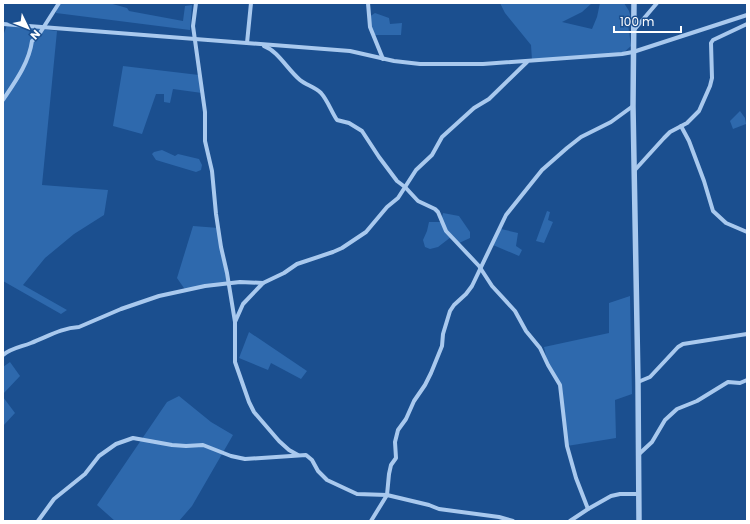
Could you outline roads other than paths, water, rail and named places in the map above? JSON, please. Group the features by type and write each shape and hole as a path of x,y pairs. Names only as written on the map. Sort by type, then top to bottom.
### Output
{"street":[{"path":"3,100 16,81 30,52 32,41 44,28 59,3"},
{"path":"196,3 193,26 205,112 206,150 212,171 221,247 235,322 235,362 249,402 260,420 279,441 289,450 298,455"},
{"path":"247,43 251,3"},
{"path":"368,3 370,27 383,59"},
{"path":"634,3 633,106 639,521"},
{"path":"634,31 657,3"},
{"path":"3,24 361,52 383,59 420,64 483,64 633,52 747,15"},
{"path":"634,171 664,138 687,122 699,111 712,78 711,43 713,40 747,24"},
{"path":"260,44 274,51 290,72 302,82 319,91 329,104 337,120 349,123 362,131 391,174 418,201 435,209 440,216 446,231 480,268 492,286 515,311 526,331 540,348 560,385 567,446 576,478 588,509"},
{"path":"235,322 243,304 263,283 284,273 297,264 333,252 366,232 387,207 398,198 416,170 432,155 442,137 474,108 489,99 527,61"},
{"path":"372,521 387,495 391,465 396,458 395,442 397,432 406,419 414,401 426,385 442,346 443,334 450,311 472,286 506,215 542,170 567,148 580,137 611,122 633,106"},
{"path":"681,126 689,141 704,181 713,211 726,222 747,232"},
{"path":"3,355 9,350 32,343 57,332 79,327 121,309 147,300 205,286 240,282 263,283"},
{"path":"638,382 650,377 678,347 683,344 747,334"},
{"path":"638,455 652,442 665,420 677,409 697,401 728,382 740,383 747,380"},
{"path":"38,521 54,499 86,474 99,456 116,444 133,438 186,446 203,445 231,456 245,458 306,455 312,460 318,471 327,480 357,494 387,495 429,505 439,509 499,517 513,521"},
{"path":"570,521 614,495 638,494"}]}
